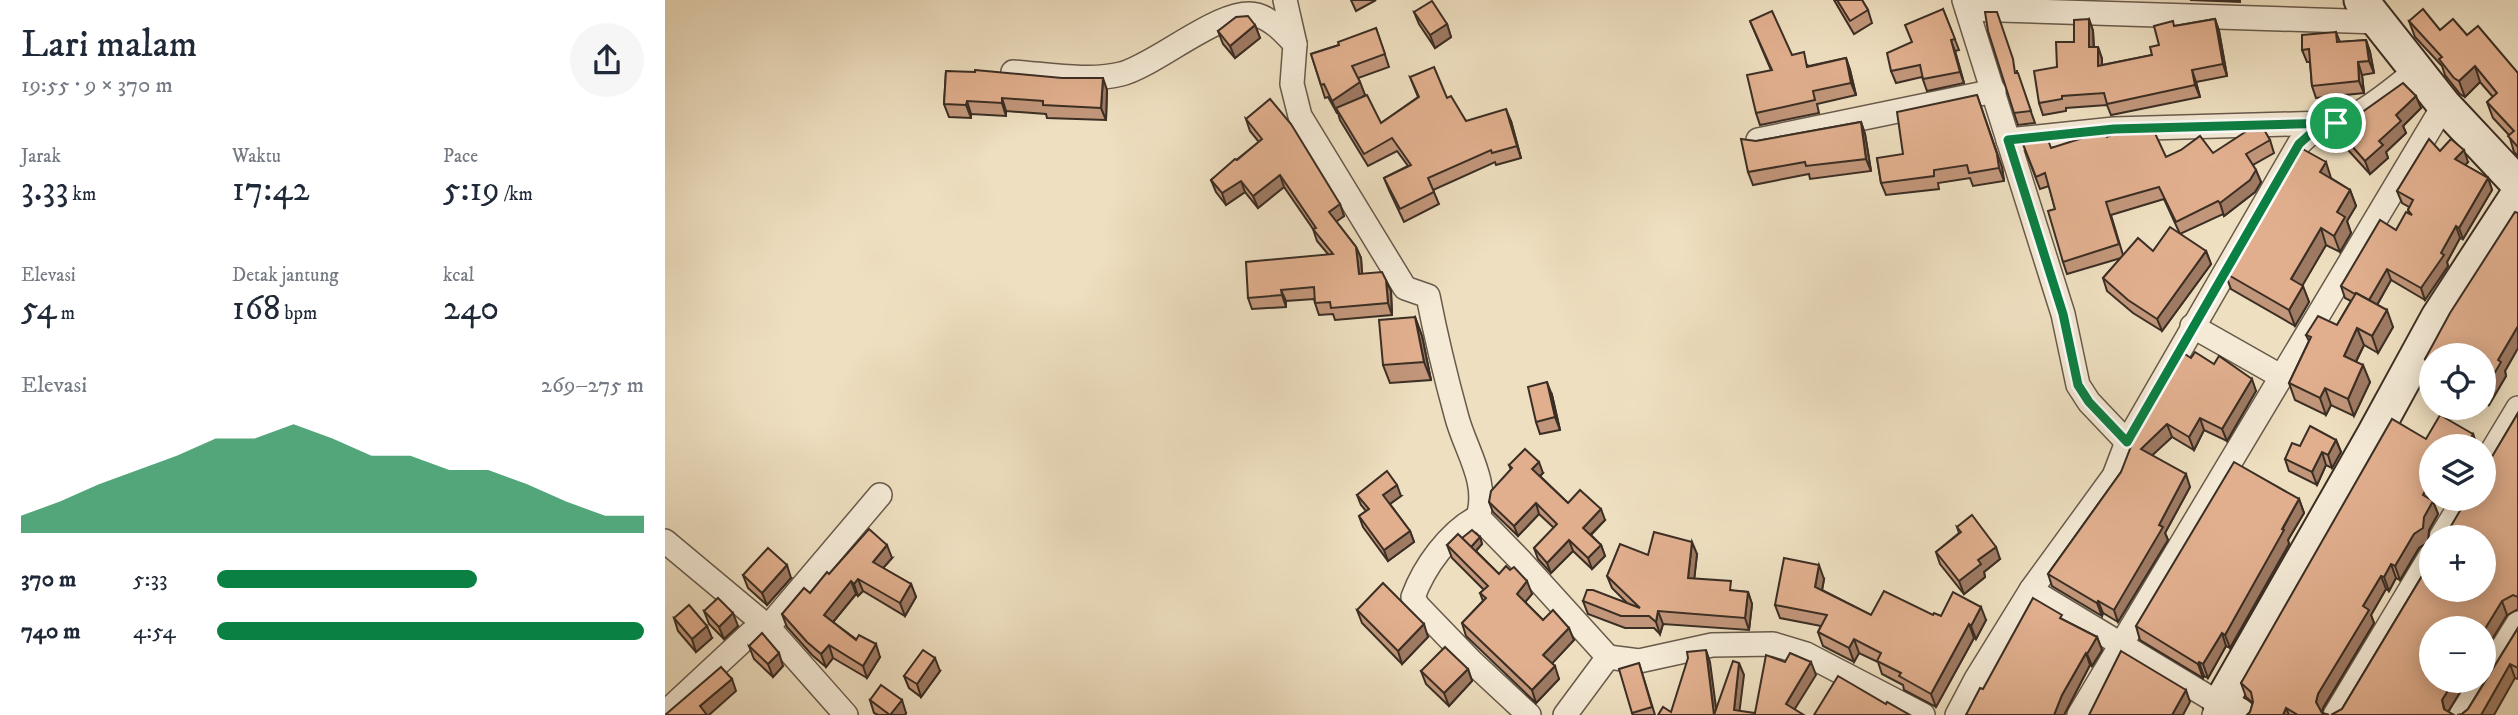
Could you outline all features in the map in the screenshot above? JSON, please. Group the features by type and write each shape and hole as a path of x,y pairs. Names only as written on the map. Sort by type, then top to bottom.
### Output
{"street":[{"path":"1285,0 1295,44 1291,84 1300,116 1405,288 1428,296 1457,420 1480,480 1482,504 1478,517 1458,530 1418,583 1412,597 1472,662 1529,715"},
{"path":"2127,442 2089,402 2078,385 2063,314 1965,4 2370,11 2444,105 2518,184"},
{"path":"1013,72 1101,77 1119,75 1135,70 1221,22 1255,14 1280,28 1295,44"},
{"path":"1957,715 2031,590 2114,476 2127,442 2299,144 2318,127 2336,123 2363,111 2416,71"},
{"path":"1758,140 1994,92"},
{"path":"2079,715 2444,105"},
{"path":"2008,140 2114,129 2336,123"},
{"path":"2031,590 2224,711 2438,317 2518,194"},
{"path":"2192,326 2282,377"},
{"path":"2496,444 2518,408"},
{"path":"665,713 751,633 760,626 768,626 880,495"},
{"path":"1478,517 1608,657 1639,661 1712,645 1773,644 1806,654 1923,715"},
{"path":"665,541 768,626 846,715"},
{"path":"2336,715 2419,575"},
{"path":"2496,659 2518,623"},
{"path":"1565,715 1608,657"},
{"path":"2461,715 2475,693"}],"building":[{"path":"1837,0 1862,0 1868,10 1850,21"},
{"path":"1432,1 1447,24 1430,35 1414,12"},
{"path":"1943,9 1955,39 1951,40 1960,72 1923,79 1920,65 1891,71 1887,53 1912,42 1905,25"},
{"path":"2423,9 2440,30 2453,19 2467,35 2478,26 2518,73 2518,147 2508,136 2514,131 2487,102 2497,93 2475,66 2459,81 2454,78 2439,59 2442,57 2409,21"},
{"path":"1772,11 1792,55 1804,52 1807,67 1846,58 1851,83 1813,91 1815,100 1756,113 1747,75 1772,70 1750,21"},
{"path":"1985,12 1997,12 2015,73 2018,73 2031,111 2014,113 1988,31"},
{"path":"1248,16 1255,25 1230,46 1218,31 1236,17"},
{"path":"2089,19 2089,47 2098,47 2098,66 2152,55 2150,47 2159,45 2154,26 2173,21 2174,26 2215,19 2223,64 2192,70 2195,85 2107,104 2104,93 2062,96 2062,99 2039,103 2034,71 2057,67 2056,42 2074,42 2074,20"},
{"path":"1376,28 1385,54 1352,66 1360,82 1332,101 1324,84 1321,85 1311,54"},
{"path":"2336,32 2337,42 2366,40 2369,61 2358,62 2359,81 2312,86 2309,49 2302,50 2302,35"},
{"path":"1434,67 1447,98 1451,96 1466,121 1506,109 1517,146 1492,153 1491,150 1428,178 1434,192 1400,209 1384,178 1411,165 1392,138 1364,154 1336,108 1367,95 1381,123 1419,97 1410,77"},
{"path":"975,70 1062,78 1103,78 1101,108 1043,105 1043,101 1002,98 1002,103 967,101 966,105 944,104 946,71"},
{"path":"2403,83 2416,96 2396,115 2401,121 2379,141 2383,145 2365,161 2344,137 2365,118 2361,113"},
{"path":"1977,95 1997,154 1999,168 1969,173 1967,165 1934,170 1934,176 1881,183 1877,158 1903,154 1897,112"},
{"path":"1270,99 1291,124 1340,204 1329,212 1356,247 1359,274 1382,272 1386,280 1388,303 1331,308 1330,302 1315,303 1314,287 1281,290 1282,295 1248,298 1246,262 1333,254 1313,229 1316,228 1280,175 1253,196 1241,181 1222,193 1211,180 1262,139 1246,119"},
{"path":"1861,122 1866,159 1806,166 1805,162 1748,172 1741,139 1756,141"},
{"path":"2262,126 2270,140 2246,154 2256,170 2250,180 2220,203 2218,201 2176,222 2159,187 2106,202 2119,244 2063,262 2048,211 2055,209 2045,173 2036,177 2023,144 2047,137 2051,148 2091,133 2105,131 2107,137 2123,130 2153,129 2166,157 2200,136 2213,153 2253,127"},
{"path":"2429,139 2440,151 2451,139 2464,150 2455,159 2488,178 2459,228 2456,226 2441,253 2444,255 2421,288 2387,269 2369,300 2341,286 2380,220 2396,230 2406,212 2412,215 2408,210 2413,200 2397,191"},
{"path":"2299,147 2326,162 2320,172 2350,190 2337,212 2345,217 2334,236 2321,228 2291,279 2303,286 2289,310 2225,273"},
{"path":"2515,212 2518,213 2518,326 2498,360 2501,362 2496,371 2496,343 2434,343"},
{"path":"2170,227 2206,251 2157,319 2128,300 2103,278 2138,238 2153,251"},
{"path":"2356,293 2387,310 2372,336 2357,328 2344,356 2363,365 2348,399 2325,388 2320,398 2289,383 2311,337 2306,335 2318,316 2337,325"},
{"path":"1415,317 1424,362 1383,365 1379,320"},
{"path":"2195,352 2214,364 2219,356 2252,379 2222,429 2200,418 2189,437 2167,424 2141,449 2186,474 2159,525 2163,527 2114,610 2048,574 2121,472 2135,436 2183,353 2191,358"},
{"path":"1547,382 1555,417 1536,422 1528,387"},
{"path":"2518,413 2518,597 2513,595 2502,601 2493,616 2419,616 2419,693 2446,693 2442,700 2444,709 2454,715 2331,715 2342,709 2419,581 2419,602 2496,602 2496,525 2452,525 2460,511 2496,511 2496,450"},
{"path":"2392,419 2419,435 2419,511 2427,511 2423,525 2419,525 2419,531 2414,534 2395,566 2391,564 2384,577 2381,576 2363,606 2369,610 2318,694 2316,702 2322,713 2329,715 2298,715 2286,708 2283,715 2247,715 2253,702 2251,692 2241,683"},
{"path":"2437,420 2449,420 2473,434 2429,434"},
{"path":"2310,426 2336,440 2328,455 2322,452 2312,472 2285,459 2292,443 2300,446"},
{"path":"1525,449 1539,462 1532,469 1568,503 1580,490 1601,509 1583,528 1601,545 1588,558 1569,540 1547,563 1534,548 1557,524 1536,503 1514,526 1489,502 1491,491 1512,468 1509,465"},
{"path":"2234,462 2299,499 2225,635 2222,633 2203,664 2198,664 2136,626"},
{"path":"1387,471 1397,485 1383,495 1410,531 1384,550 1359,516 1369,509 1357,495"},
{"path":"1972,515 1996,547 1978,560 1981,564 1959,581 1936,552 1961,532 1957,527"},
{"path":"869,529 887,545 873,562 911,584 900,603 858,579 854,584 851,581 824,615 856,640 859,635 876,644 863,666 829,645 821,654 782,614 804,588 810,593"},
{"path":"1472,530 1480,537 1471,547 1462,538"},
{"path":"1654,532 1692,542 1688,578 1731,581 1730,590 1748,592 1745,618 1658,611 1656,622 1649,616 1621,616 1583,601 1587,590 1593,590 1640,608 1607,576 1620,544 1648,555"},
{"path":"1458,534 1499,574 1506,566 1510,570 1514,567 1527,581 1517,594 1543,620 1553,610 1569,628 1543,655 1555,666 1532,690 1462,623 1486,598 1480,593 1488,586 1447,545"},
{"path":"768,548 787,565 762,593 743,575"},
{"path":"1784,558 1819,565 1815,587 1871,615 1884,591 1933,615 1934,613 1941,616 1953,592 1981,607 1931,694 1899,676 1901,673 1877,661 1881,653 1854,639 1849,648 1818,632 1827,615 1775,605"},
{"path":"1383,583 1424,624 1398,651 1357,610"},
{"path":"718,598 733,613 719,627 704,611"},
{"path":"2033,598 2062,615 2060,618 2097,637 2062,695 2054,715 1966,715 1980,688 1983,689"},
{"path":"689,605 707,626 692,639 674,618"},
{"path":"2518,628 2518,668 2510,664 2496,689 2496,664"},
{"path":"762,633 779,653 768,664 749,646"},
{"path":"1445,647 1468,669 1444,693 1421,671"},
{"path":"923,650 935,658 917,684 904,676"},
{"path":"1706,650 1714,715 1658,715 1663,707 1671,712 1688,658 1687,652"},
{"path":"2121,651 2186,690 2172,715 2089,715"},
{"path":"1790,653 1811,662 1786,704 1804,715 1714,715 1733,661 1739,663 1734,710 1755,713 1766,655 1785,662"},
{"path":"1639,663 1652,707 1632,713 1619,669"},
{"path":"721,667 732,679 700,706 707,715 665,715"},
{"path":"1838,676 1886,704 1887,702 1910,715 1814,715"},
{"path":"881,685 902,700 890,715 870,700"},
{"path":"2478,693 2494,693 2481,715 2457,715 2468,709"}],"route":[{"path":"2336,123 2318,127 2299,144 2127,442 2089,402 2078,385 2063,314 2008,140 2114,129 2336,123"}]}
